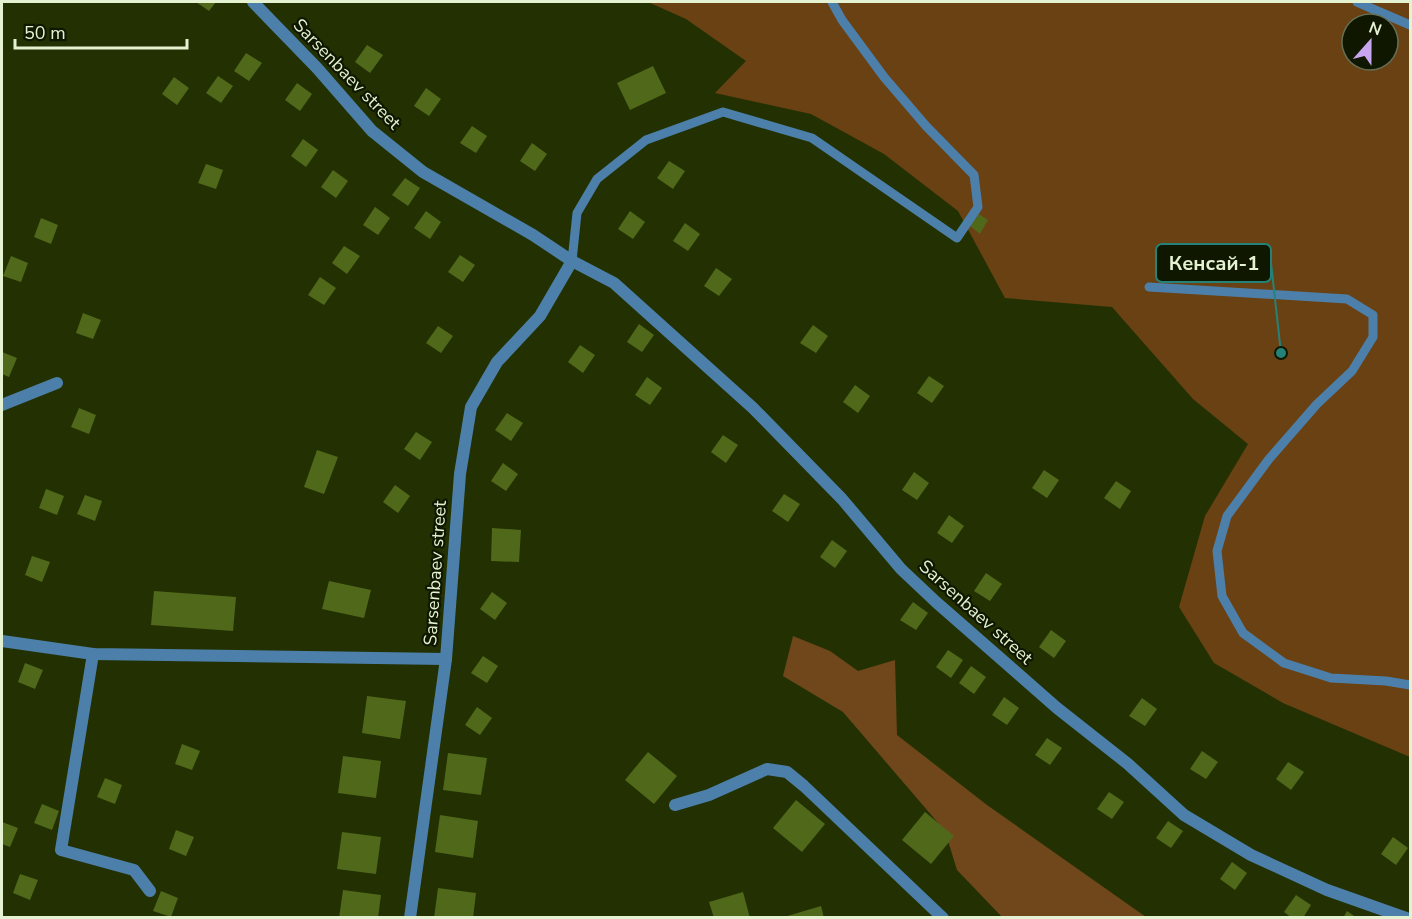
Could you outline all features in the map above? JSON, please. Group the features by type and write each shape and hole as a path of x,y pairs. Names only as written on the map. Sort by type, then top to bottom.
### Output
{"street":[{"name":"Sarsenbaev street","path":"253,2 372,131 423,172 533,235 572,261 614,283 753,408 834,490 901,569 927,594 1057,708 1128,764 1184,815 1251,855 1328,890 1406,918"},
{"name":"Sarsenbaev street","path":"410,918 446,659 460,474 471,407 497,362 540,316 572,261"},
{"path":"2,405 57,383"},
{"path":"2,641 93,654 446,659"},
{"path":"93,654 62,850 134,870 150,891"},
{"path":"675,805 709,795 767,769 788,772 943,918"}],"lane":[{"path":"572,261 577,213 597,179 646,140 723,112 812,138 957,238 978,207 974,175 926,126 884,77 842,20 832,2"},
{"path":"1357,2 1410,25"},
{"path":"1149,287 1347,299 1373,315 1373,337 1352,371 1317,404 1269,459 1227,516 1217,551 1222,596 1243,633 1284,663 1330,678 1386,681 1410,685"}],"shaded area":[{"path":"648,2 1410,2 1410,757 1283,703 1214,663 1179,607 1205,516 1248,444 1193,399 1112,307 1005,298 958,211 884,154 811,114 715,93 746,61 686,19"},
{"path":"793,636 830,651 858,671 895,660 897,735 987,805 1146,917 1002,917 957,870 945,831 843,712 783,676"}],"building":[{"path":"196,2 216,2 209,11"},
{"path":"367,45 383,55 370,73 355,62"},
{"path":"246,53 262,63 249,81 234,71"},
{"path":"653,66 666,93 630,110 617,83"},
{"path":"218,76 233,86 221,103 206,93"},
{"path":"174,77 189,88 177,105 162,94"},
{"path":"297,83 312,94 300,111 285,100"},
{"path":"426,88 441,99 429,116 414,106"},
{"path":"472,126 487,136 476,153 460,143"},
{"path":"303,139 318,150 306,167 291,156"},
{"path":"532,143 547,154 535,171 520,161"},
{"path":"669,161 685,171 673,189 657,178"},
{"path":"206,164 223,170 216,189 198,183"},
{"path":"333,170 348,181 336,198 321,187"},
{"path":"405,178 420,188 408,206 392,195"},
{"path":"375,207 390,218 378,235 363,225"},
{"path":"426,211 441,222 430,239 414,228"},
{"path":"630,211 645,222 633,239 618,229"},
{"path":"979,214 988,220 980,234 970,226"},
{"path":"41,218 58,225 51,244 34,237"},
{"path":"685,223 700,234 688,251 673,241"},
{"path":"344,246 360,256 347,274 332,263"},
{"path":"460,255 475,265 463,282 448,272"},
{"path":"11,256 28,263 21,282 3,276"},
{"path":"716,268 732,279 719,296 704,286"},
{"path":"320,277 336,288 324,305 308,295"},
{"path":"83,313 101,320 93,339 76,333"},
{"path":"639,324 654,335 642,352 627,342"},
{"path":"813,325 828,336 816,353 800,343"},
{"path":"438,326 453,336 441,353 426,343"},
{"path":"580,345 595,355 583,373 568,362"},
{"path":"2,352 17,358 9,377 2,374"},
{"path":"929,376 944,386 932,403 917,393"},
{"path":"647,377 662,388 650,405 635,395"},
{"path":"855,385 870,396 858,413 843,402"},
{"path":"79,408 96,415 89,434 71,427"},
{"path":"507,413 523,423 511,441 495,430"},
{"path":"416,432 432,442 420,460 404,449"},
{"path":"723,435 738,445 726,463 711,452"},
{"path":"317,450 338,457 324,494 304,487"},
{"path":"503,463 518,474 506,491 491,481"},
{"path":"1044,470 1059,480 1047,498 1032,488"},
{"path":"914,472 929,483 917,500 902,490"},
{"path":"1116,481 1131,491 1120,509 1104,498"},
{"path":"395,485 410,496 398,513 383,502"},
{"path":"46,489 64,496 57,515 39,508"},
{"path":"784,494 800,504 788,522 772,511"},
{"path":"85,495 102,501 95,521 77,514"},
{"path":"949,515 964,526 952,543 937,533"},
{"path":"492,528 521,530 519,562 491,561"},
{"path":"832,540 847,551 835,568 820,557"},
{"path":"32,556 50,562 42,582 25,575"},
{"path":"986,573 1002,584 990,601 974,591"},
{"path":"329,581 371,590 364,618 322,609"},
{"path":"154,591 236,597 233,631 151,625"},
{"path":"492,592 507,603 495,620 480,609"},
{"path":"913,602 928,613 916,630 900,620"},
{"path":"1051,630 1066,641 1054,658 1039,647"},
{"path":"948,650 963,660 951,678 936,667"},
{"path":"483,656 498,666 487,683 471,673"},
{"path":"25,663 43,670 35,689 18,682"},
{"path":"971,666 986,677 974,694 959,683"},
{"path":"367,696 406,701 400,739 362,733"},
{"path":"1004,697 1019,708 1007,725 992,715"},
{"path":"1142,698 1157,709 1145,726 1129,716"},
{"path":"477,707 492,718 480,735 465,725"},
{"path":"1047,738 1062,748 1050,765 1035,755"},
{"path":"182,744 200,751 192,770 175,764"},
{"path":"1202,751 1218,762 1206,779 1190,769"},
{"path":"648,752 677,776 654,804 625,780"},
{"path":"448,753 487,758 481,795 443,790"},
{"path":"343,756 381,761 376,798 338,793"},
{"path":"1288,762 1304,772 1291,790 1276,779"},
{"path":"105,778 122,785 115,804 97,797"},
{"path":"1109,792 1124,802 1112,819 1097,809"},
{"path":"796,800 825,824 802,852 773,828"},
{"path":"42,804 59,811 52,830 34,823"},
{"path":"925,812 954,836 931,864 902,840"},
{"path":"440,815 478,821 473,858 435,852"},
{"path":"1168,821 1183,831 1171,848 1156,838"},
{"path":"2,822 18,828 10,847 2,844"},
{"path":"176,830 194,837 186,856 169,849"},
{"path":"342,832 381,837 376,874 337,869"},
{"path":"1393,837 1408,848 1396,865 1381,854"},
{"path":"1232,862 1247,873 1235,890 1220,879"},
{"path":"20,874 38,880 30,900 13,893"},
{"path":"438,888 476,893 473,918 434,918"},
{"path":"343,890 381,895 378,918 339,918"},
{"path":"161,891 178,898 171,917 153,911"},
{"path":"743,892 750,918 714,918 709,902"},
{"path":"1296,895 1311,905 1303,918 1292,918 1284,912"},
{"path":"821,906 824,918 784,918 784,917"},
{"path":"1347,911 1357,918 1343,918"}],"place":[{"name":"Кенсай-1","path":"1281,353"}]}
